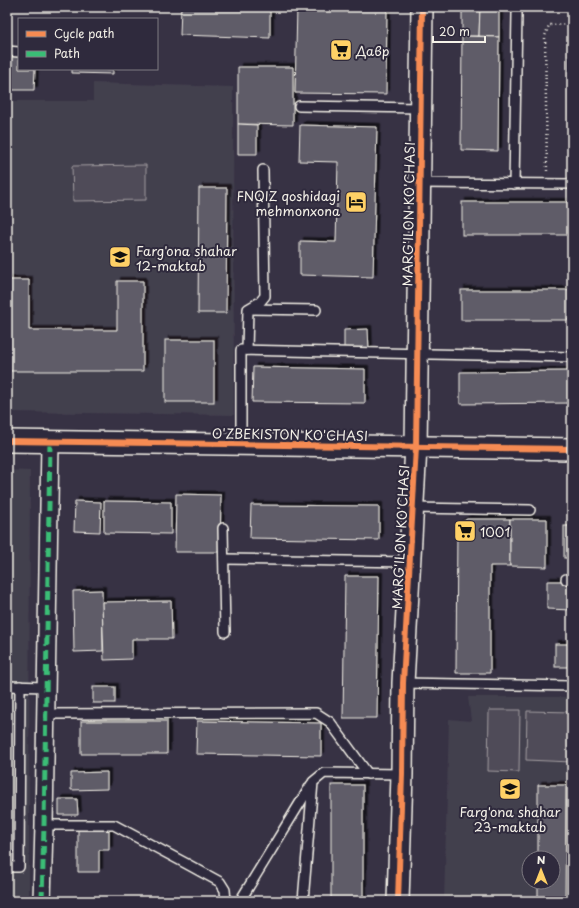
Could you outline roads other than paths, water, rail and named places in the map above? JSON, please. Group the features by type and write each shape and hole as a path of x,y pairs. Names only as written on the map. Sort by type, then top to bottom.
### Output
{"street":[{"name":"MARG'ILON KO'CHASI","path":"398,901 403,684 416,447 422,7"},
{"name":"O'ZBEKISTON KO'CHASI","path":"7,441 572,449"},
{"path":"42,901 50,442"}],"lane":[{"path":"514,184 517,13"},
{"path":"7,51 18,52"},
{"path":"299,106 420,108"},
{"path":"248,309 260,302 265,296 263,170"},
{"path":"419,183 572,184"},
{"path":"248,309 316,310"},
{"path":"247,350 248,309"},
{"path":"241,444 241,350 572,358"},
{"path":"413,508 530,510"},
{"path":"223,528 225,632"},
{"path":"224,559 410,562"},
{"path":"403,684 572,686"},
{"path":"7,686 46,687"},
{"path":"7,867 19,867 20,686"},
{"path":"46,714 316,713 330,722 368,774"},
{"path":"240,901 313,782 324,773 402,774"},
{"path":"304,901 313,782"},
{"path":"44,826 114,826 220,882 225,890 226,901"}],"place":[{"name":"Давр","path":"341,50"},
{"name":"FNQIZ qoshidagi mehmonxona","path":"356,202"},
{"name":"Farg'ona shahar 12-maktab","path":"120,257"},
{"name":"1001","path":"465,531"},
{"name":"Farg'ona shahar 23-maktab","path":"510,789"}]}
